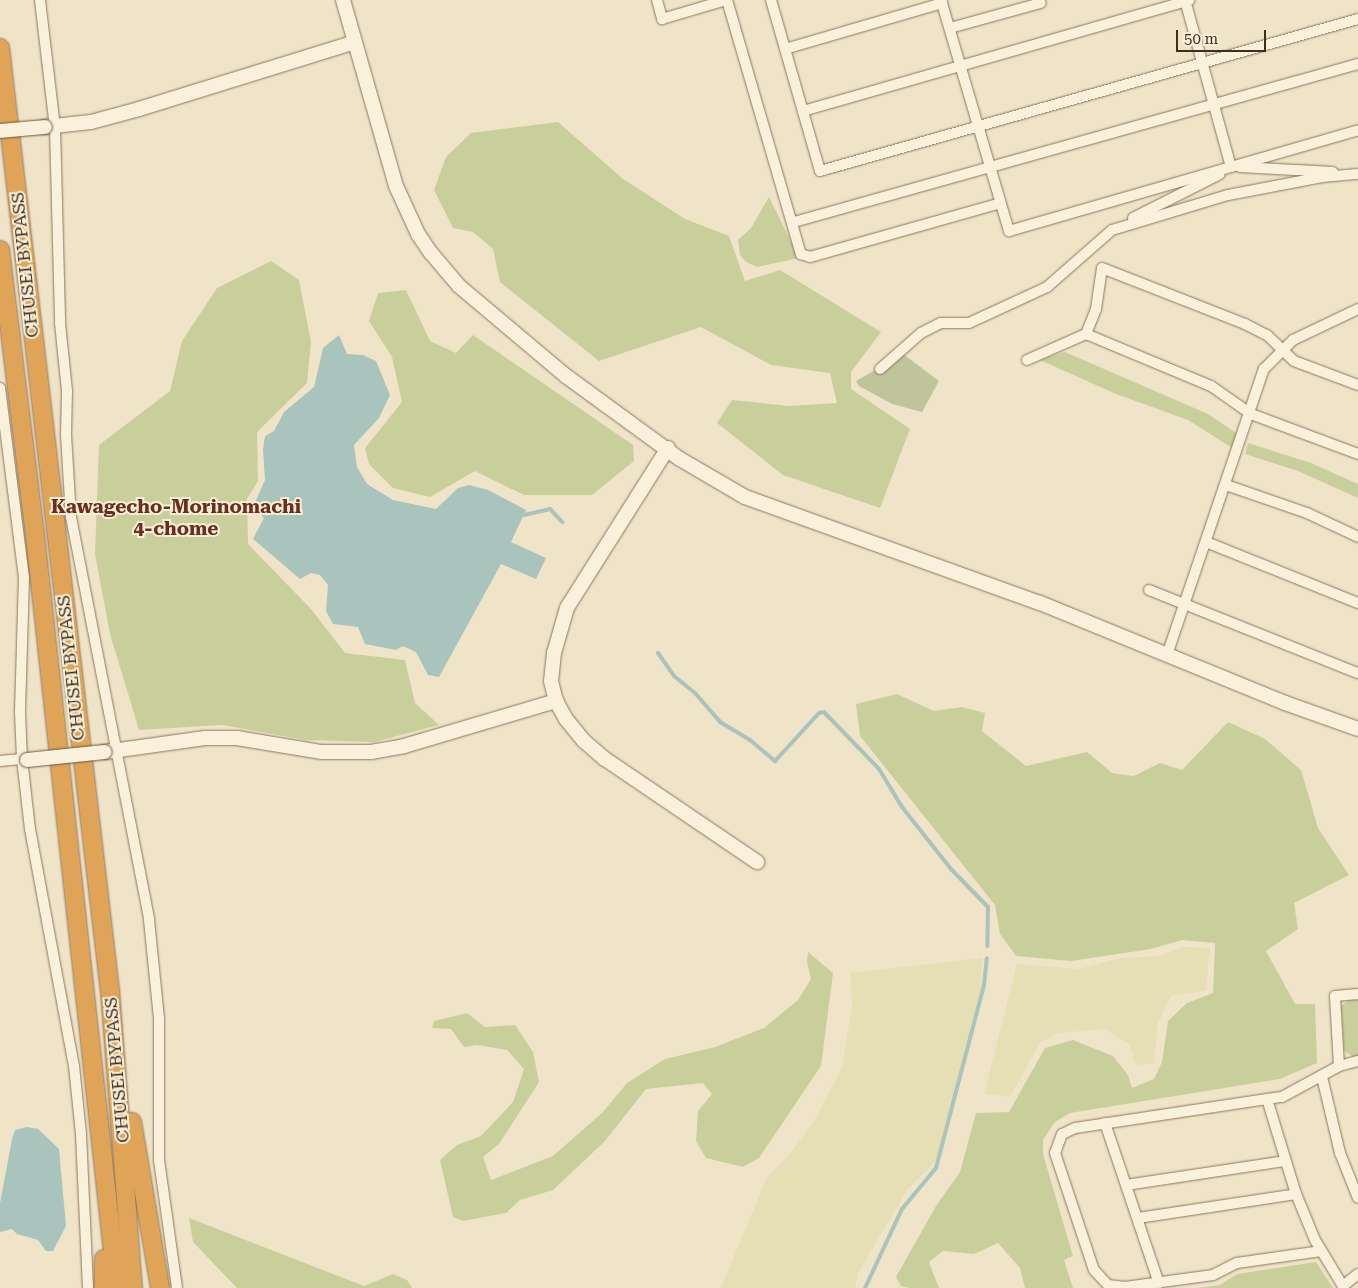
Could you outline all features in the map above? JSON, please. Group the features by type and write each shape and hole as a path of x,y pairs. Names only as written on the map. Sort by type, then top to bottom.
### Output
{"highway":[{"name":"CHUSEI BYPASS","path":"0,48 110,991 133,1288"},
{"name":"CHUSEI BYPASS","path":"0,250 35,535 98,1128 117,1288"},
{"path":"110,991 160,1288"},
{"path":"98,1128 104,1288"}],"street":[{"path":"40,0 67,391 66,435 71,517 112,751 149,920 159,1019 159,1160 177,1288"},
{"path":"343,0 396,186 418,234 431,253 459,286 566,376 716,482 745,497 1040,603 1167,655 1358,729"},
{"path":"657,0 662,19 726,0 794,222 802,254 810,258 1000,203"},
{"path":"771,0 820,171 1202,65 1358,19"},
{"path":"803,111 1186,0 1231,167"},
{"path":"785,49 942,2 1009,231 1358,130"},
{"path":"950,28 1041,3"},
{"path":"0,131 91,122 140,109 355,42"},
{"path":"794,222 990,166 1214,106 1358,64"},
{"path":"880,369 928,330 942,323 969,323 1047,287 1112,230 1231,167 1353,174"},
{"path":"1112,230 1228,195 1353,174"},
{"path":"1027,360 1086,334 1096,309 1102,268 1245,324 1267,335 1280,350 1294,361 1358,385"},
{"path":"1167,655 1264,369 1280,350 1293,340 1358,310"},
{"path":"1086,334 1211,386 1250,414 1358,454"},
{"path":"0,388 24,577 20,713 30,829 74,1066 81,1134 88,1288"},
{"path":"668,448 567,608 554,653 551,681 556,701 584,741 605,759 757,862"},
{"path":"1226,485 1307,513 1358,537"},
{"path":"1206,542 1358,603"},
{"path":"1149,590 1358,673"},
{"path":"0,761 112,751 213,738 237,738 322,752 371,752 404,746 556,701"},
{"path":"1339,1066 1335,996 1358,994"},
{"path":"1321,1250 1237,1263 1213,1274 1159,1283 1115,1287 1097,1274 1058,1162 1055,1148 1062,1134 1075,1128 1282,1097 1322,1077 1339,1066 1358,1061"},
{"path":"1322,1077 1340,1153 1358,1198"},
{"path":"1267,1099 1284,1160 1296,1194 1321,1250 1343,1287 1358,1274"},
{"path":"1105,1123 1159,1283"},
{"path":"1126,1185 1284,1160"},
{"path":"1138,1218 1296,1194"}],"shaded area":[{"path":"1184,947 1210,948 1206,990 1171,996 1158,1022 1154,1063 1136,1065 1129,1044 1105,1029 1059,1033 1040,1043 1010,1097 984,1094 1017,964 1079,969 1120,958 1159,956"},
{"path":"982,958 981,988 936,1161 908,1189 858,1273 855,1288 721,1288 767,1177 786,1159 815,1120 842,1067 852,1007 850,973"}],"green space":[{"path":"558,122 623,179 685,219 729,236 745,281 780,270 881,332 851,372 851,389 910,429 880,508 783,475 717,423 732,400 789,406 837,403 830,373 771,365 701,327 599,361 500,282 493,249 473,232 453,228 434,190 446,157 471,133"},
{"path":"769,197 799,258 757,267 746,262 740,255 738,240 751,228"},
{"path":"271,261 299,280 311,342 307,383 257,432 258,481 247,499 248,544 311,609 345,653 405,660 415,703 439,725 374,742 305,740 223,725 139,730 110,634 95,554 99,445 170,391 182,341 217,288"},
{"path":"406,290 430,341 456,353 473,335 633,445 634,461 592,495 524,495 475,471 430,497 393,488 369,464 365,448 402,402 392,357 369,321 378,293"},
{"path":"1065,352 1208,414 1239,435 1234,449 1188,420 1116,394 1040,360"},
{"path":"903,354 939,381 922,412 892,404 859,386 856,381"},
{"path":"1248,443 1311,463 1358,484 1358,498 1298,471 1245,454"},
{"path":"897,694 934,711 962,707 985,713 982,731 1026,766 1087,752 1112,773 1134,776 1160,763 1182,770 1228,722 1265,739 1301,770 1318,828 1349,875 1294,903 1298,929 1266,951 1295,1004 1315,1004 1317,1063 1280,1079 1070,1113 1055,1122 1043,1140 1043,1154 1073,1256 1064,1260 1073,1288 1025,1288 1020,1268 998,1243 974,1254 943,1251 929,1262 939,1288 909,1288 901,1286 896,1277 936,1206 960,1172 976,1113 1009,1112 1045,1048 1073,1040 1113,1056 1128,1075 1132,1088 1154,1079 1162,1062 1168,1021 1187,1003 1213,993 1215,943 1182,940 1151,949 1071,961 1016,956 1000,934 995,905 860,736 856,704"},
{"path":"808,952 833,973 821,1066 759,1158 743,1167 706,1158 696,1141 698,1111 712,1094 703,1083 646,1089 605,1141 553,1190 520,1200 506,1213 463,1221 453,1217 440,1160 457,1145 481,1136 513,1102 524,1069 507,1050 477,1045 464,1047 451,1029 432,1028 434,1021 467,1013 485,1027 515,1025 533,1052 539,1082 499,1144 483,1157 491,1180 553,1156 602,1113 627,1083 665,1059 715,1047 764,1028 798,1000 811,979 807,962"},
{"path":"1349,1000 1358,1000 1358,1056 1354,1057 1344,1051 1341,1006"},
{"path":"189,1218 364,1286 393,1274 407,1280 412,1288 237,1288 193,1242"},
{"path":"1316,1262 1333,1288 1197,1288 1220,1285 1237,1274"}],"water":[{"path":"339,335 347,354 363,355 376,361 390,395 379,418 354,445 357,467 367,484 393,500 436,509 458,488 469,485 488,490 526,510 511,542 546,558 536,579 501,564 439,677 428,675 416,652 403,646 396,650 365,644 358,627 333,624 326,611 328,585 320,575 311,573 300,579 253,539 264,518 253,507 265,480 263,449 265,436 274,431 284,412 314,387 323,348"},
{"path":"27,1127 38,1129 59,1149 66,1226 53,1251 46,1251 38,1240 17,1234 12,1229 0,1232 0,1203 12,1139 15,1130"}],"waterway":[{"path":"524,515 550,509 562,522"},
{"path":"658,653 674,676 695,693 720,722 750,740 775,761 819,713 824,712 879,769 902,807 951,869 988,907 987,946"},
{"path":"865,1288 902,1209 936,1168 984,985 987,958"}],"district":[{"name":"Kawagecho-Morinomachi 4-chome","path":"176,518"}]}
